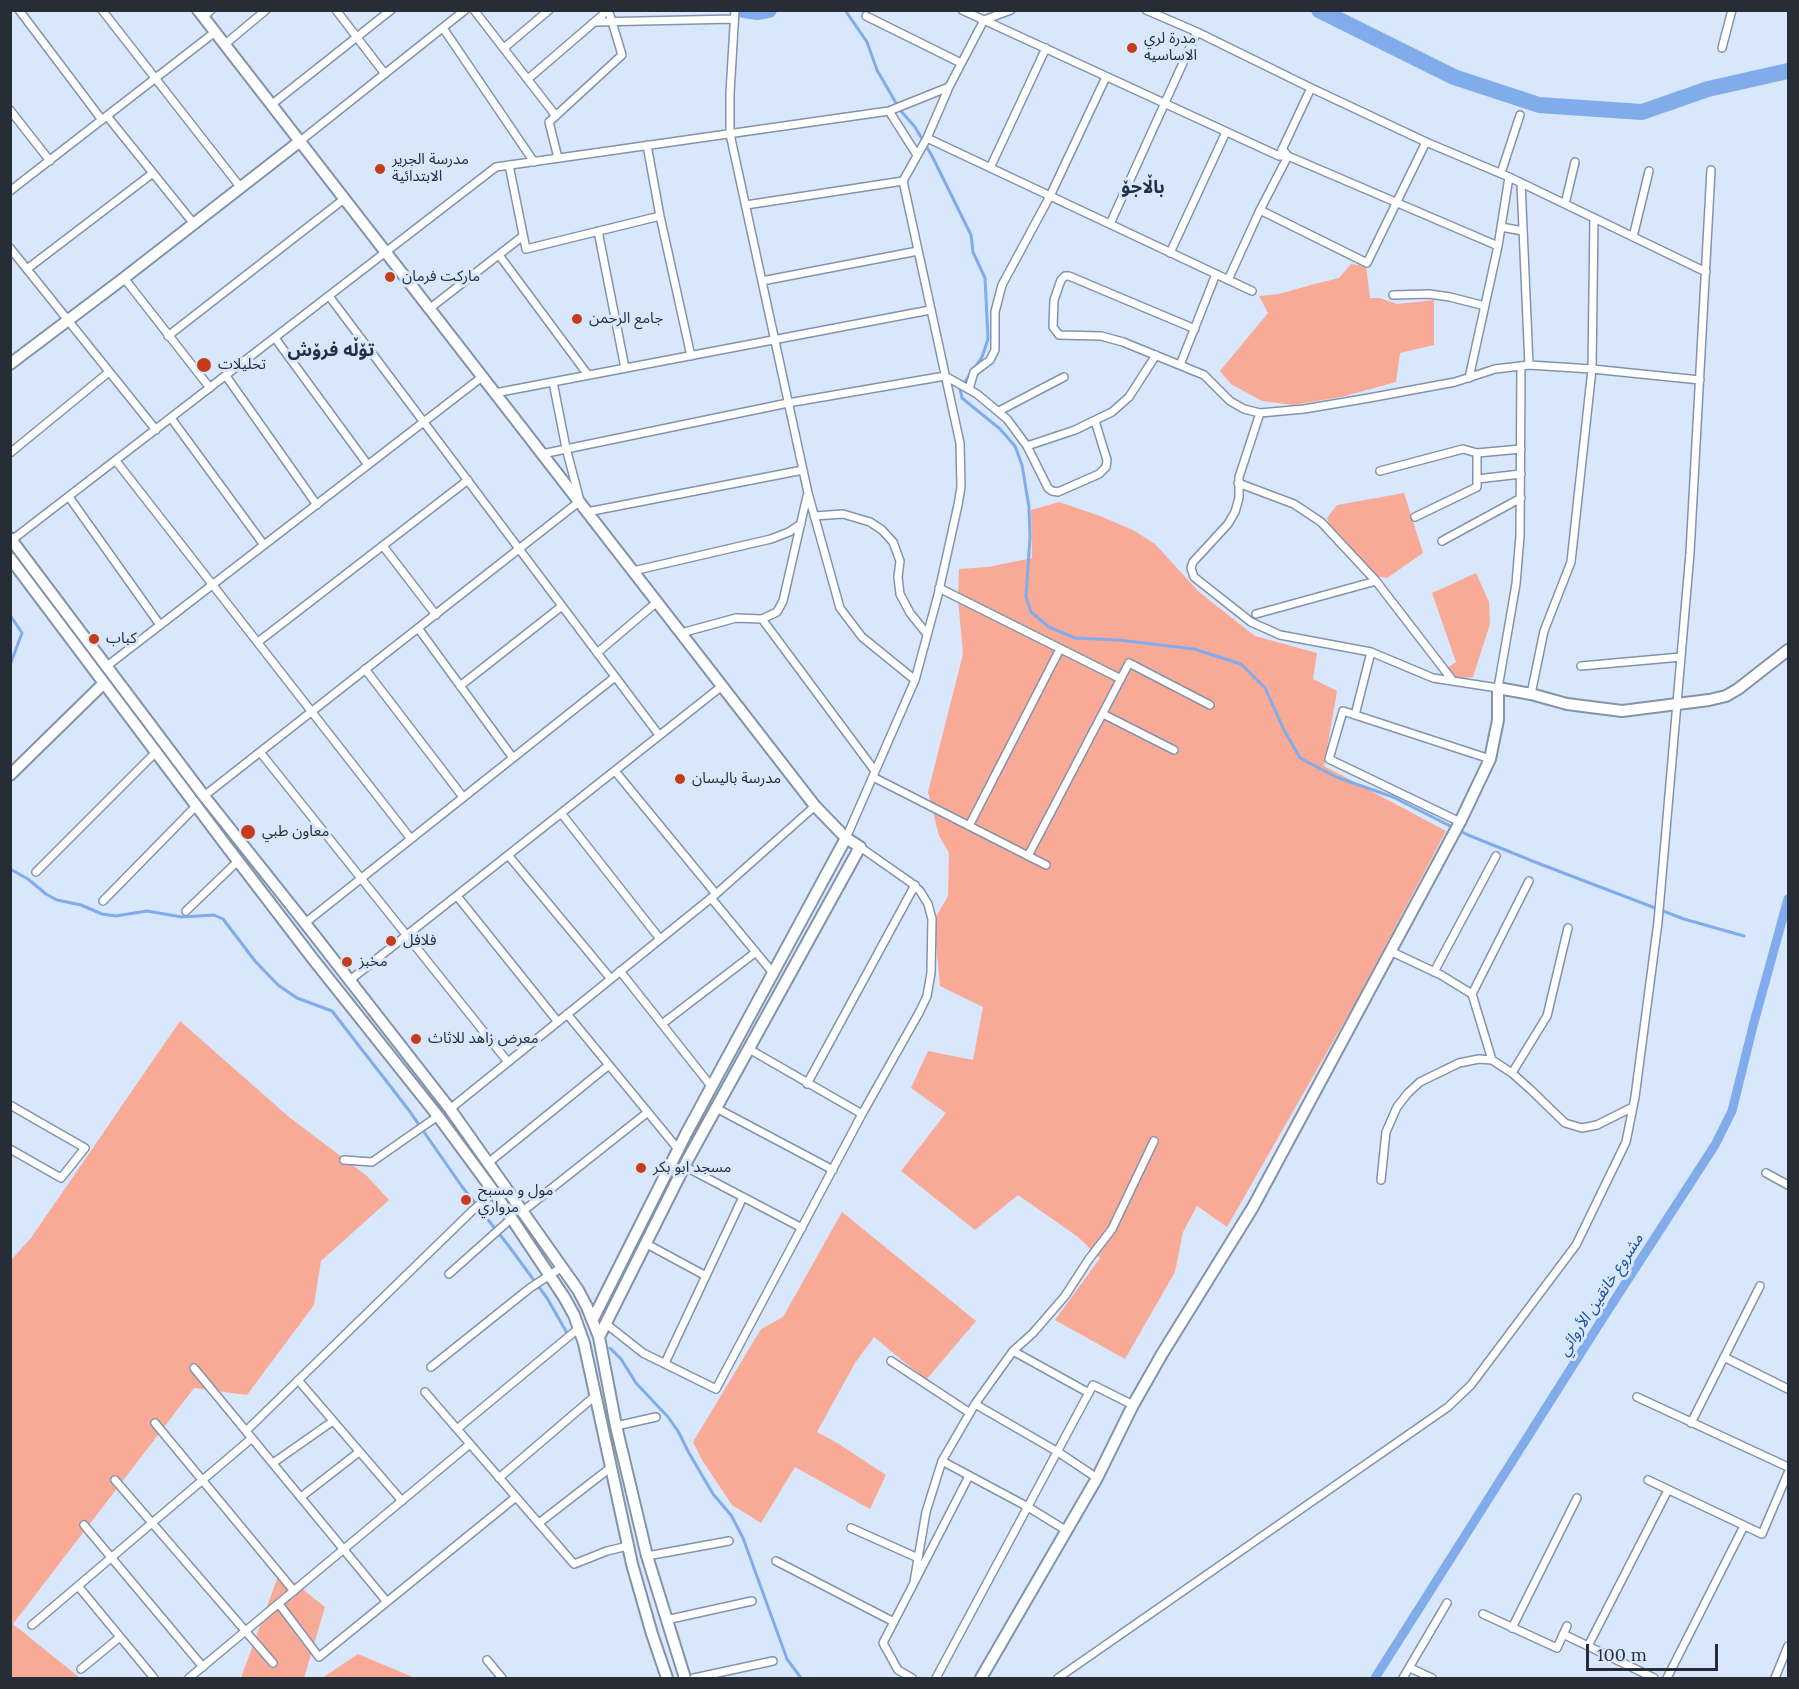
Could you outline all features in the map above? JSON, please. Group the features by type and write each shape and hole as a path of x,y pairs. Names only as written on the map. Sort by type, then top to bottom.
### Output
{"street":[{"path":"19,10 104,118 194,224"},
{"path":"102,10 241,188"},
{"path":"224,45 266,10"},
{"path":"336,10 385,74"},
{"path":"271,105 391,10"},
{"path":"11,362 241,188 465,10"},
{"path":"474,10 556,116"},
{"path":"504,48 549,10"},
{"path":"962,10 1226,132 1288,156 1498,246"},
{"path":"592,1319 711,1086 846,838 915,680 958,505 961,472 960,443 903,181 927,138 949,87 984,20 1011,10"},
{"path":"1146,10 1197,32 1426,142 1501,173 1706,272"},
{"path":"1722,48 1732,10"},
{"path":"204,13 224,45 815,806 846,838 915,885 928,904 932,919 930,986 920,1011 862,1114 716,1389 643,1353 605,1323"},
{"path":"528,79 595,22 608,15"},
{"path":"608,15 621,21 734,15 730,134 814,516 840,608 862,637 915,680"},
{"path":"558,158 549,122 622,55 608,15"},
{"path":"866,16 961,63"},
{"path":"443,28 534,162"},
{"path":"10,191 215,32"},
{"path":"1110,224 1197,32"},
{"path":"990,168 1046,48"},
{"path":"969,389 974,372 990,360 995,350 995,312 1002,285 1050,196 1106,77"},
{"path":"685,1678 647,1556 616,1426 599,1337 578,1290 450,1109 204,796 11,539 116,461 496,167 889,111 949,87"},
{"path":"1280,153 1311,88"},
{"path":"10,110 50,160"},
{"path":"889,111 916,155"},
{"path":"1501,173 1520,115"},
{"path":"1170,254 1226,132"},
{"path":"927,138 1252,291"},
{"path":"1260,210 1367,263 1426,142"},
{"path":"647,145 660,216 692,356"},
{"path":"1228,280 1288,156"},
{"path":"1565,204 1575,162"},
{"path":"509,165 526,249 660,216"},
{"path":"1058,1678 1449,1407 1471,1385 1576,1245 1626,1142 1633,1107 1658,922 1690,553 1711,170"},
{"path":"1634,237 1649,171"},
{"path":"27,270 153,173"},
{"path":"1469,378 1498,246 1509,177"},
{"path":"746,205 903,181"},
{"path":"981,1678 1097,1478 1161,1354 1253,1207 1454,834 1490,759 1498,720 1498,688 1516,584 1520,536 1525,365 1521,183"},
{"path":"168,336 344,199"},
{"path":"1531,694 1545,631 1572,562 1592,369 1594,218"},
{"path":"1501,227 1523,231"},
{"path":"598,231 625,368"},
{"path":"429,309 523,236"},
{"path":"10,249 156,430"},
{"path":"762,281 918,251"},
{"path":"498,255 588,375"},
{"path":"1180,365 1216,274"},
{"path":"1195,329 1069,276 1061,280 1053,308 1053,327 1062,337 1108,337 1156,355 1204,375 1237,405 1260,413 1304,409 1369,398 1469,378 1495,369 1525,365 1700,380"},
{"path":"124,278 210,388"},
{"path":"1393,296 1429,294 1485,306"},
{"path":"329,296 659,735"},
{"path":"495,393 930,310"},
{"path":"275,338 368,465"},
{"path":"1027,446 1062,435 1112,412 1129,397 1156,355"},
{"path":"10,453 109,372"},
{"path":"226,376 316,504"},
{"path":"542,454 788,402 945,376 969,389 999,411 1027,446 1052,492 1061,491 1102,473 1107,467 1095,421"},
{"path":"107,666 482,377"},
{"path":"999,411 1064,377"},
{"path":"553,382 566,448 580,501"},
{"path":"1260,413 1238,483 1239,498 1235,512 1228,524 1193,562 1191,571 1194,577 1251,622 1264,629 1289,638 1371,652 1423,675 1531,694 1567,704 1622,711 1726,696 1788,650"},
{"path":"171,418 264,545"},
{"path":"1380,471 1463,449 1477,453 1521,449"},
{"path":"1415,517 1477,487 1477,453"},
{"path":"116,461 411,839"},
{"path":"587,512 803,471"},
{"path":"1477,479 1521,474"},
{"path":"258,642 468,480"},
{"path":"1238,483 1294,504 1313,515 1376,581 1453,681"},
{"path":"681,633 736,618 762,619 777,612 783,601 808,493"},
{"path":"69,496 160,625"},
{"path":"1442,541 1521,498"},
{"path":"204,796 580,501"},
{"path":"814,516 843,514 870,522 882,530 893,543 900,561 898,577 900,594 910,613 927,634"},
{"path":"633,571 771,539 801,524"},
{"path":"383,546 436,615"},
{"path":"10,558 238,861 398,1065 434,1119 494,1192 508,1222 570,1307 588,1359 628,1546 652,1634 668,1678"},
{"path":"1256,614 1376,581"},
{"path":"939,588 1121,679"},
{"path":"597,652 657,603"},
{"path":"460,686 562,606"},
{"path":"762,619 874,774 1046,865"},
{"path":"418,628 513,758"},
{"path":"969,826 1060,649"},
{"path":"1355,715 1371,652"},
{"path":"1581,666 1681,657"},
{"path":"1028,856 1129,663 1210,705"},
{"path":"366,669 463,797"},
{"path":"305,922 615,677"},
{"path":"10,775 103,684"},
{"path":"350,980 722,686"},
{"path":"1460,822 1329,759 1343,711 1490,759"},
{"path":"1103,714 1174,750"},
{"path":"260,752 508,1062"},
{"path":"36,872 156,753"},
{"path":"615,771 773,973"},
{"path":"103,901 196,806"},
{"path":"450,1109 713,896 815,806"},
{"path":"561,813 660,939"},
{"path":"225,844 235,836"},
{"path":"599,1337 684,1166 860,847"},
{"path":"508,855 611,979"},
{"path":"1434,972 1496,856"},
{"path":"186,911 238,861"},
{"path":"1472,994 1529,881"},
{"path":"807,1084 915,885"},
{"path":"457,896 558,1022"},
{"path":"1512,1073 1547,1016 1568,928"},
{"path":"1390,951 1434,972 1472,994 1492,1060"},
{"path":"662,1024 756,952"},
{"path":"620,971 711,1086"},
{"path":"752,1012 765,1019"},
{"path":"567,1014 678,1149"},
{"path":"748,1049 862,1114"},
{"path":"398,1065 408,1056"},
{"path":"1381,1180 1386,1132 1397,1107 1420,1082 1459,1064 1479,1059 1492,1060 1512,1073 1565,1123 1582,1128 1597,1125 1633,1107"},
{"path":"488,1162 609,1065"},
{"path":"10,1105 85,1148 61,1178 10,1149"},
{"path":"716,1108 832,1170"},
{"path":"523,1211 648,1112"},
{"path":"344,1160 372,1162 434,1119"},
{"path":"687,1132 699,1138"},
{"path":"914,1582 926,1512 942,1461 975,1404 1013,1351 1033,1333 1065,1296 1112,1229 1154,1141"},
{"path":"684,1166 802,1228"},
{"path":"1766,1173 1788,1185"},
{"path":"246,1431 494,1192"},
{"path":"665,1363 742,1197"},
{"path":"643,1221 654,1226"},
{"path":"449,1274 508,1222"},
{"path":"645,1243 706,1276"},
{"path":"431,1367 530,1288 562,1267"},
{"path":"1691,1423 1760,1286"},
{"path":"457,1429 579,1328"},
{"path":"1013,1351 1089,1393"},
{"path":"1724,1357 1788,1389"},
{"path":"891,1361 970,1413"},
{"path":"194,1368 387,1602"},
{"path":"298,1380 402,1502"},
{"path":"936,1678 1093,1385 1133,1405"},
{"path":"425,1392 574,1564 607,1551 644,1542"},
{"path":"499,1478 595,1396"},
{"path":"1636,1397 1788,1467"},
{"path":"975,1404 1058,1452 1097,1478"},
{"path":"616,1426 656,1417"},
{"path":"273,1463 333,1421"},
{"path":"155,1423 294,1591"},
{"path":"32,1625 252,1438"},
{"path":"189,1678 470,1444"},
{"path":"301,1497 359,1452"},
{"path":"942,1461 1028,1507 1066,1531"},
{"path":"539,1523 610,1468"},
{"path":"1648,1480 1762,1534 1788,1473"},
{"path":"912,1678 898,1670 883,1643 969,1476"},
{"path":"115,1480 273,1663"},
{"path":"1588,1646 1668,1490"},
{"path":"279,1604 319,1657 516,1497"},
{"path":"1512,1628 1576,1498"},
{"path":"84,1525 203,1667"},
{"path":"1667,1678 1744,1526"},
{"path":"851,1528 918,1558"},
{"path":"647,1556 729,1541"},
{"path":"776,1562 894,1622"},
{"path":"78,1586 154,1678"},
{"path":"666,1620 752,1601"},
{"path":"1403,1678 1447,1603"},
{"path":"1483,1614 1557,1648 1567,1626"},
{"path":"1563,1634 1651,1678"},
{"path":"81,1669 120,1637"},
{"path":"1775,1678 1788,1646"},
{"path":"487,1660 502,1678"},
{"path":"694,1678 773,1661"},
{"path":"1410,1668 1432,1678"}],"shaded area":[{"path":"1351,264 1366,266 1370,298 1380,298 1397,304 1434,300 1434,345 1400,353 1396,382 1341,397 1293,405 1262,401 1231,384 1220,371 1268,313 1259,296 1279,294 1339,278"},
{"path":"1404,493 1423,553 1387,578 1374,576 1329,524 1327,518 1337,505"},
{"path":"1059,502 1133,530 1155,544 1199,592 1255,636 1317,653 1313,679 1337,691 1324,766 1446,831 1355,1003 1227,1227 1197,1206 1183,1232 1175,1272 1125,1359 1055,1320 1100,1258 1078,1237 1018,1195 975,1230 901,1171 946,1113 911,1088 928,1051 973,1060 983,1007 940,986 934,920 948,896 949,853 939,836 928,792 963,654 958,599 959,569 988,567 1032,558 1031,510"},
{"path":"1476,573 1489,602 1490,624 1473,677 1452,679 1445,669 1456,662 1432,593"},
{"path":"180,1021 289,1117 367,1176 389,1200 321,1261 314,1305 247,1395 194,1388 13,1624 80,1678 11,1678 11,1260 31,1238"},
{"path":"842,1212 976,1321 926,1380 874,1337 855,1363 817,1432 886,1475 870,1509 795,1467 761,1523 732,1505 702,1460 693,1442 761,1329 783,1317"},
{"path":"280,1571 325,1607 304,1678 241,1678"},
{"path":"358,1654 415,1678 322,1678"}],"waterway":[{"path":"744,10 758,12 769,10"},
{"path":"845,10 867,42 877,70 900,110 915,127 932,156 971,235 973,252 985,278 988,339 982,357 960,389 962,398 1000,429 1015,446 1022,465 1029,507 1030,537 1026,597 1031,612 1049,627 1075,638 1119,640 1194,649 1241,664 1265,688 1300,758 1336,777 1393,797 1468,835 1540,864 1684,919 1744,936"},
{"path":"1319,10 1454,77 1539,105 1642,112 1708,89 1788,71"},
{"path":"10,615 22,633 10,665"},
{"path":"10,869 57,900 81,905 102,914 116,916 147,911 182,917 214,915 223,919 255,961 278,985 297,998 332,1011 408,1109 463,1188 547,1298 567,1333"},
{"name":"مشروع خانقين الأروائي","path":"1375,1678 1715,1145 1732,1111 1788,899"},
{"path":"610,1348 621,1359 636,1383 668,1417 713,1494 731,1515 743,1538 787,1659 801,1678"}],"place":[{"name":"مدرة لري الاساسیه","path":"1132,48"},
{"name":"مدرسة الجرير الابتدائية","path":"380,169"},
{"name":"مارکت فرمان","path":"390,277"},
{"name":"جامع الرحمن","path":"577,319"},
{"name":"تحلیلات","path":"204,365"},
{"name":"كباب","path":"94,639"},
{"name":"مدرسة بالیسان","path":"680,779"},
{"name":"معاون طبي","path":"248,832"},
{"name":"فلافل","path":"391,941"},
{"name":"مخبز","path":"347,962"},
{"name":"معرض زاهد للاثاث","path":"416,1039"},
{"name":"مسجد ابو بكر","path":"641,1168"},
{"name":"مول و مسبح مرواري","path":"466,1200"}],"district":[{"name":"باڵاجۆ","path":"1143,188"},
{"name":"تۆڵە فرۆش","path":"331,351"}]}
